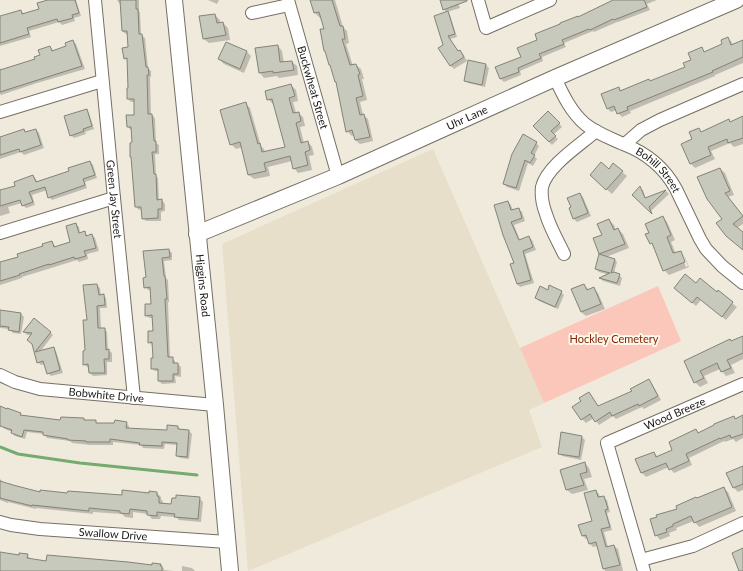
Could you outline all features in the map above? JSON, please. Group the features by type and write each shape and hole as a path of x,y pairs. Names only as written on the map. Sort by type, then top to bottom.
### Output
{"street":[{"name":"Green Jay Street","path":"95,0 134,398"},
{"name":"Higgins Road","path":"174,0 215,405 230,571"},
{"path":"478,0 486,28 550,0"},
{"name":"Uhr Lane","path":"197,234 338,176 555,78 736,0"},
{"path":"252,13 288,3"},
{"name":"Buckwheat Street","path":"288,3 338,176"},
{"name":"Bohill Street","path":"555,78 572,110 585,124 612,140 625,144 646,155 660,167 672,181 706,249 722,266 743,283"},
{"path":"0,112 102,80"},
{"path":"625,144 641,130 660,120 743,84"},
{"path":"564,254 546,214 542,196 542,187 553,167 596,131"},
{"path":"0,233 114,198"},
{"name":"Bobwhite Drive","path":"0,375 15,382 40,389 215,405"},
{"name":"Wood Breeze","path":"642,565 607,443 743,384"},
{"name":"Swallow Drive","path":"0,522 40,529 227,542"},
{"path":"642,565 693,546 743,523"}],"shaded area":[{"path":"433,149 544,403 529,410 542,447 248,571 222,244"}],"green space":[{"name":"Hockley Cemetery","path":"658,286 681,341 544,403 520,348"}],"building":[{"path":"48,0 75,0 79,13 72,15 73,18 58,22 57,19 27,28 29,34 0,43 0,16 21,10 22,14 39,9 37,3"},
{"path":"120,0 136,0 136,9 138,9 139,34 142,34 146,67 148,67 149,75 147,75 148,114 152,114 154,141 156,141 156,152 152,152 154,174 156,174 157,200 162,199 162,209 158,209 158,218 142,219 141,207 135,207 130,157 130,143 132,142 131,127 127,127 126,115 134,115 134,99 127,99 127,58 124,59 122,48 128,47 127,31 122,31"},
{"path":"310,0 332,0 340,26 343,26 345,39 342,39 350,65 356,64 360,74 358,75 363,96 356,98 360,115 364,114 370,137 355,140 352,130 346,132 336,82 324,51 320,29 324,29 319,12 314,13"},
{"path":"440,0 467,0 467,1 443,10"},
{"path":"613,0 644,0 647,7 562,40 564,44 539,54 541,58 518,68 519,72 500,79 495,67 521,57 517,48 537,40 535,34 578,17"},
{"path":"448,11 455,34 448,36 464,57 450,66 438,48 443,45 434,16"},
{"path":"215,14 217,23 223,22 226,35 203,39 199,16"},
{"path":"728,37 731,45 743,40 743,57 712,71 713,72 627,107 628,110 617,114 614,106 607,109 601,94 619,87 620,91 649,79 650,81 685,67 683,63 691,60 688,53 702,47 704,52 722,44 721,40"},
{"path":"73,40 82,66 0,92 0,70 35,59 34,57 40,55 38,50 50,46 52,51 66,46 65,43"},
{"path":"226,42 247,51 240,69 218,59"},
{"path":"278,45 280,62 292,61 294,70 259,73 255,48"},
{"path":"468,60 486,64 482,85 464,81"},
{"path":"291,84 295,96 289,98 293,113 299,112 301,121 296,123 301,143 308,141 310,150 305,152 308,165 293,169 290,156 264,163 266,171 248,175 240,142 230,145 220,110 246,102 258,144 260,143 262,152 285,147 272,99 267,100 265,91"},
{"path":"87,109 92,126 83,129 84,131 70,136 64,116"},
{"path":"548,111 560,123 551,131 556,136 549,142 533,126"},
{"path":"743,116 743,138 728,143 727,139 708,147 711,155 690,164 681,144 692,139 689,132 699,128 701,132 729,119 730,122"},
{"path":"24,129 25,132 36,129 41,145 20,152 19,149 0,155 0,137"},
{"path":"523,134 537,142 531,153 535,155 530,163 525,160 516,188 503,184 512,154"},
{"path":"90,161 95,175 83,179 85,185 48,198 45,187 29,192 33,202 22,206 20,200 0,206 0,190 15,186 14,182 33,175 36,182 69,171 68,168"},
{"path":"601,162 609,169 613,163 623,171 606,190 590,175"},
{"path":"720,168 730,191 725,193 743,216 733,224 743,232 743,250 726,236 716,223 722,219 707,199 697,177"},
{"path":"640,186 645,198 666,190 649,207 652,214 632,195"},
{"path":"580,193 588,213 573,219 569,208 571,207 567,198"},
{"path":"508,201 511,210 519,208 522,218 511,222 519,240 529,236 533,247 523,251 531,280 517,284 510,264 514,263 503,235 494,205"},
{"path":"663,216 671,235 667,237 673,253 681,251 685,262 663,271 652,243 650,244 645,234 649,233 645,224"},
{"path":"609,219 614,230 618,228 625,244 599,254 593,238 602,235 597,224"},
{"path":"76,223 79,233 85,231 86,236 92,234 96,248 84,251 86,256 75,259 74,257 49,264 0,281 0,262 18,257 17,254 43,246 42,244 52,241 54,247 70,242 66,226"},
{"path":"169,249 170,257 162,258 167,299 165,299 168,357 173,357 173,363 178,363 178,374 173,374 173,381 158,381 158,369 151,369 151,358 153,358 152,342 148,343 148,331 153,331 152,315 145,316 145,304 151,304 150,287 144,288 143,278 146,277 143,251"},
{"path":"599,254 615,259 611,273 614,272 620,274 617,283 599,278 610,273 595,269"},
{"path":"685,274 696,283 700,278 717,292 718,290 733,302 722,317 697,297 692,303 674,288"},
{"path":"97,284 99,295 104,294 105,305 97,306 98,328 105,328 106,350 109,349 109,359 104,359 105,373 89,373 88,364 83,365 83,351 85,350 83,320 87,320 83,285"},
{"path":"584,284 587,290 594,287 601,304 581,312 571,289"},
{"path":"549,285 562,291 555,307 535,298 540,286 548,290"},
{"path":"0,310 21,313 19,332 8,330 9,327 0,326"},
{"path":"34,318 51,332 35,352 54,347 60,370 47,374 43,361 37,363 32,344 27,340 32,333 23,332"},
{"path":"743,336 743,353 727,360 731,368 721,372 717,363 700,371 704,378 694,383 684,361 730,339 731,341"},
{"path":"649,379 658,396 639,406 638,404 612,416 610,412 595,422 590,414 581,420 572,407 581,401 579,398 589,392 598,406 632,391 630,389"},
{"path":"0,406 21,413 20,415 60,420 61,417 84,418 84,420 96,420 96,423 114,423 115,420 127,422 126,428 167,430 167,425 178,426 178,429 189,430 187,457 176,456 177,443 162,442 162,446 139,445 140,443 110,439 110,442 86,442 43,435 43,432 24,430 22,437 11,433 12,430 0,426"},
{"path":"743,415 743,434 731,438 730,435 720,438 686,454 689,461 669,470 666,463 641,473 635,459 654,452 656,457 672,450 669,442 696,429 698,433 714,424 734,416 735,419"},
{"path":"561,432 582,436 579,457 558,454"},
{"path":"585,462 587,472 580,474 584,485 566,490 560,470"},
{"path":"743,466 743,484 733,488 726,473"},
{"path":"0,481 40,492 40,490 67,493 68,491 122,495 122,490 149,493 149,491 157,492 159,503 171,504 172,498 176,498 176,495 200,497 198,519 174,517 175,514 157,512 157,516 147,515 147,511 130,509 129,514 120,513 120,511 89,508 89,511 32,506 0,498"},
{"path":"724,487 732,507 694,523 691,516 673,524 673,526 666,529 667,532 655,536 650,519 657,517 656,515 677,509 676,506 696,497 697,498"},
{"path":"596,490 598,497 604,496 608,509 605,510 610,527 601,529 606,547 614,545 620,565 603,569 596,542 589,544 586,535 582,536 578,525 592,521 584,493"},
{"path":"743,548 743,571 739,571 732,553"},
{"path":"0,552 19,555 19,553 28,554 27,558 46,561 47,555 152,565 152,563 161,564 160,566 162,566 162,571 0,571"}],"waterway":[{"path":"0,447 18,454 80,463 197,475"}]}
